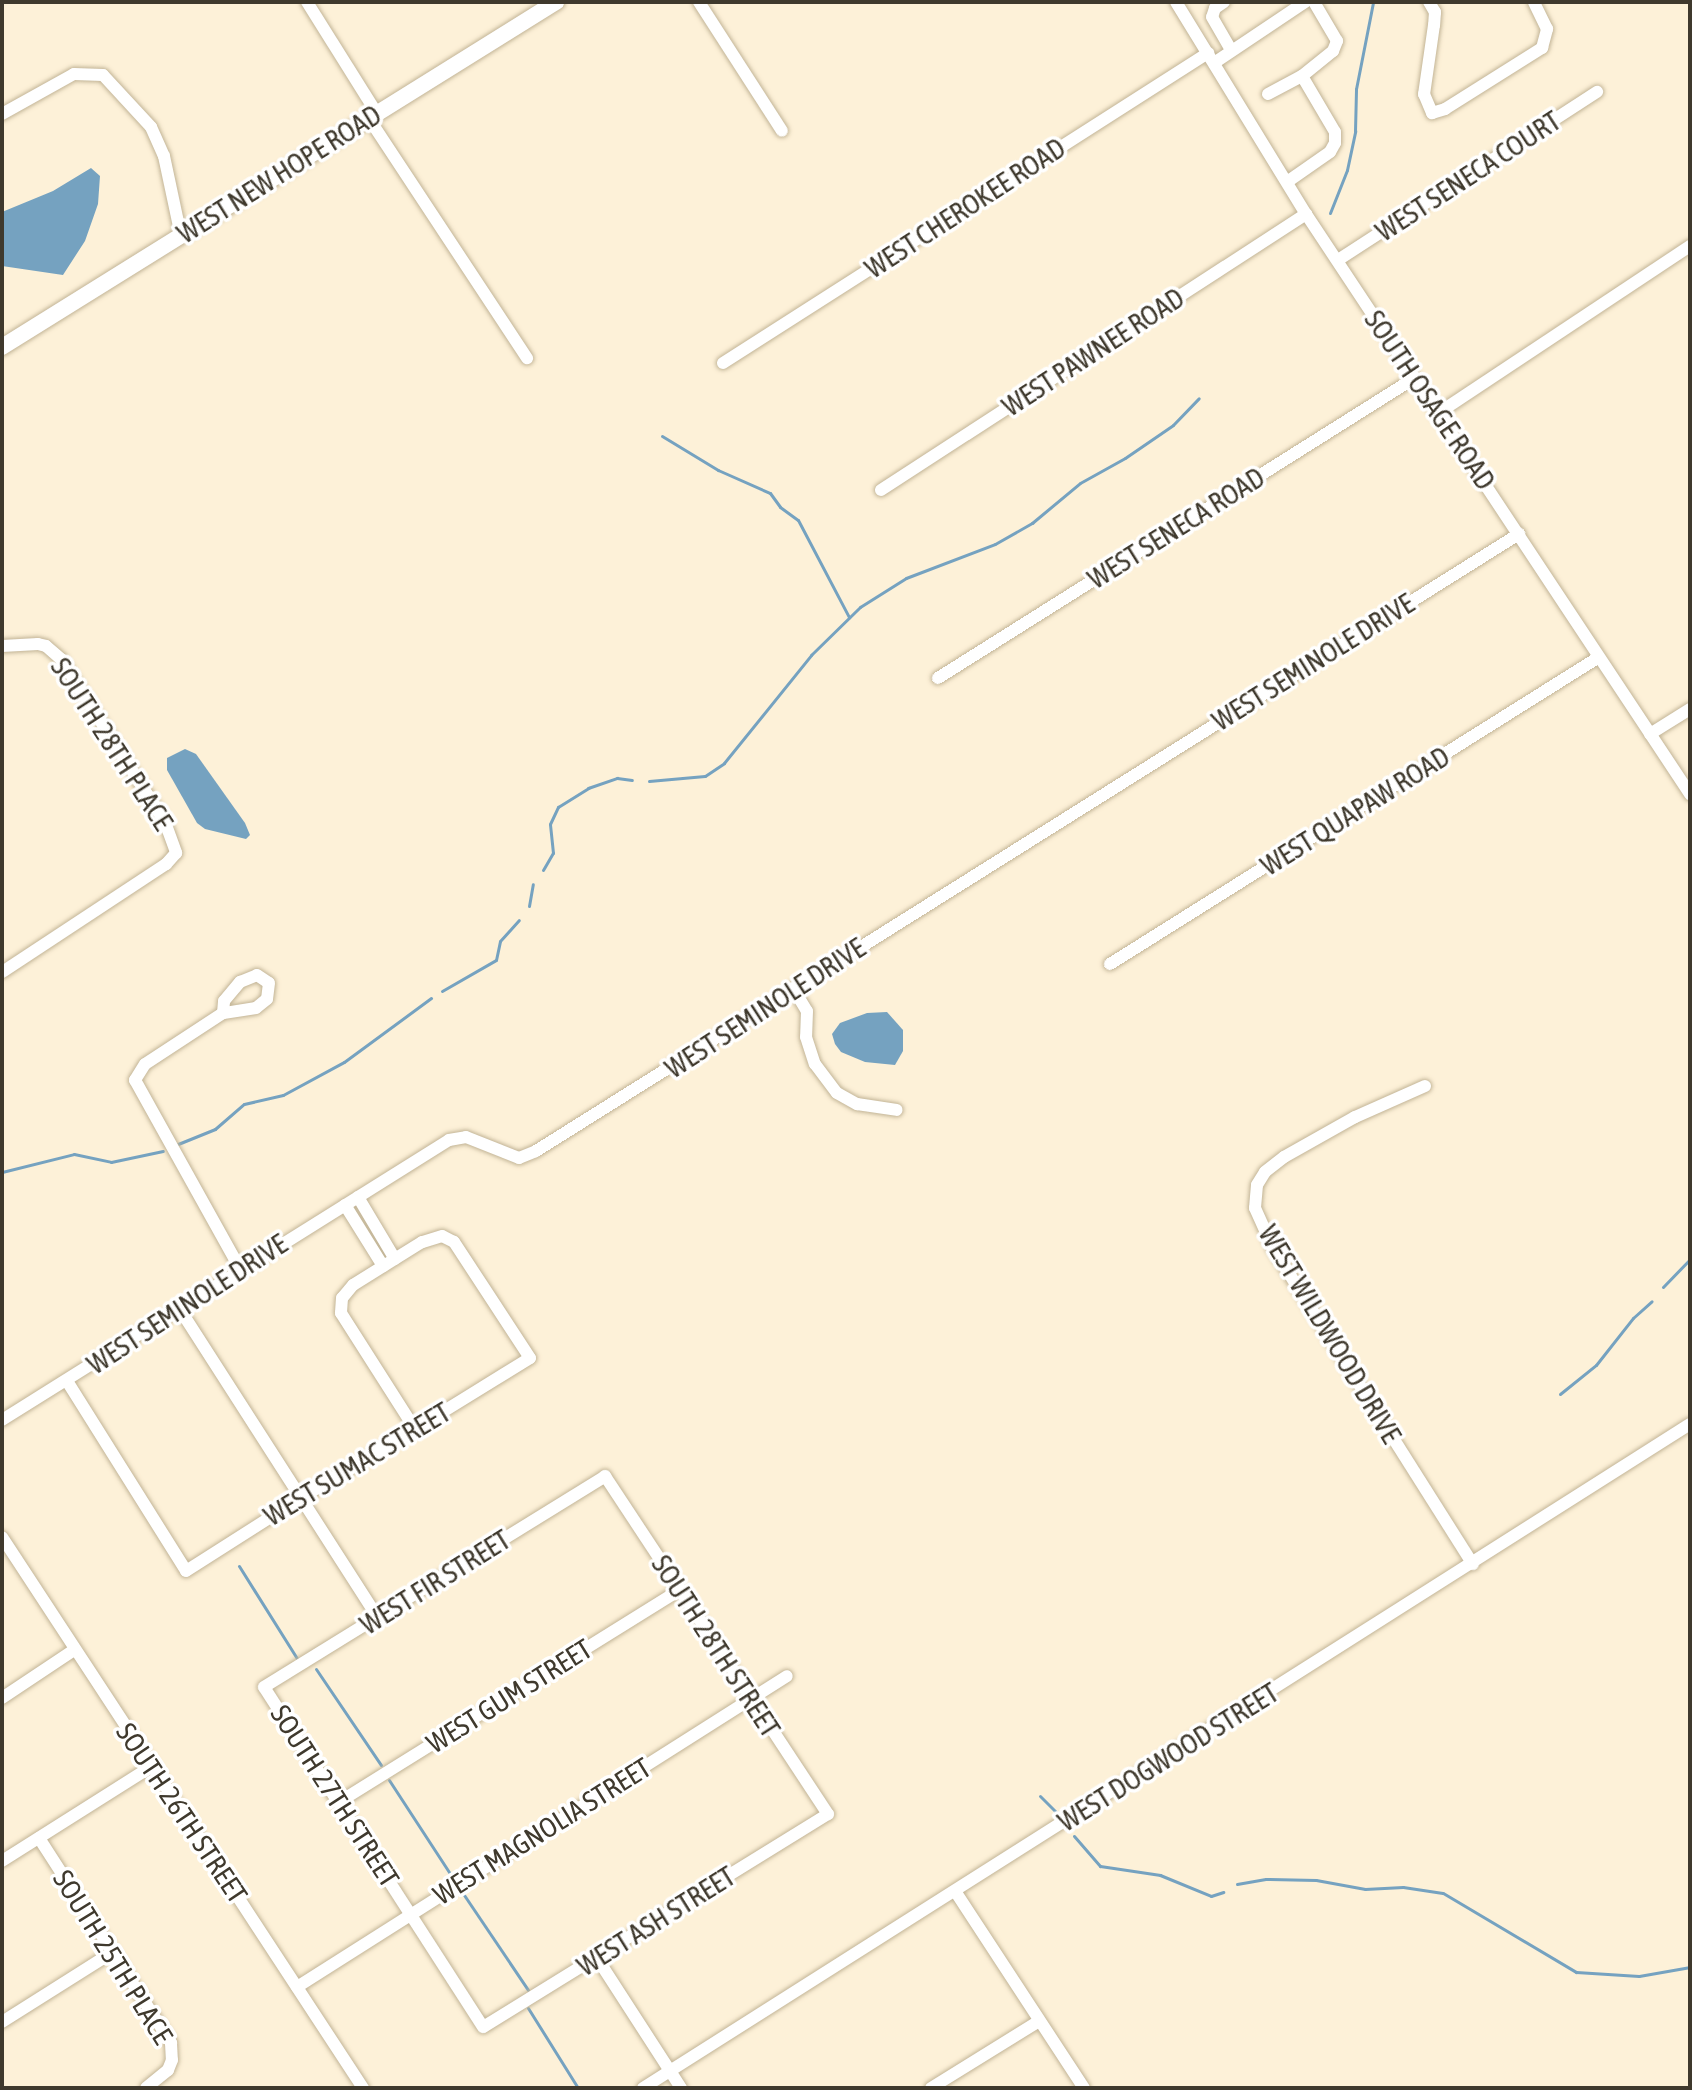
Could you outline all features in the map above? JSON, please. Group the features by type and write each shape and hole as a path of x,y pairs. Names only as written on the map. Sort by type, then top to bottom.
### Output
{"main road":[{"name":"WEST NEW HOPE ROAD","path":"2,347 556,2"}],"street":[{"path":"307,2 372,115 527,358"},
{"path":"699,2 782,131"},
{"name":"SOUTH OSAGE ROAD","path":"1176,2 1306,214 1413,379 1690,794"},
{"path":"1224,2 1215,8 1212,17 1232,51"},
{"name":"WEST CHEROKEE ROAD","path":"723,363 1211,58 1232,51 1305,2"},
{"path":"1268,94 1302,76 1333,51 1337,41 1314,2"},
{"path":"1429,2 1435,12 1424,94 1432,113 1445,109 1542,48 1547,29 1534,2"},
{"path":"2,114 74,74 103,75 151,127 164,156 181,236"},
{"path":"1287,182 1330,152 1335,143 1335,132 1302,76"},
{"name":"WEST SENECA COURT","path":"1338,260 1597,92"},
{"name":"WEST PAWNEE ROAD","path":"881,490 1306,214"},
{"path":"1437,414 1690,246"},
{"name":"WEST SENECA ROAD","path":"938,678 1413,379"},
{"name":"WEST SEMINOLE DRIVE","path":"2,1420 181,1311 240,1269 449,1140 466,1137 519,1158 536,1151 1519,534"},
{"name":"SOUTH 28TH PLACE","path":"2,646 38,644 46,646 61,659 165,822 176,853 166,864 2,972"},
{"name":"WEST QUAPAW ROAD","path":"1110,964 1599,657"},
{"path":"1650,734 1690,709"},
{"path":"793,988 807,1011 806,1037 815,1064 837,1093 857,1104 897,1110"},
{"path":"223,1013 145,1064 135,1080 240,1269"},
{"name":"WEST WILDWOOD DRIVE","path":"1425,1086 1355,1117 1284,1157 1265,1172 1257,1185 1255,1208 1273,1248 1473,1564"},
{"path":"358,1197 395,1259 353,1285 342,1298 341,1313 415,1429"},
{"path":"345,1205 383,1266"},
{"name":"WEST SUMAC STREET","path":"67,1381 186,1571 530,1358 454,1242 442,1236 422,1242 395,1259"},
{"path":"181,1311 378,1618"},
{"name":"WEST DOGWOOD STREET","path":"643,2088 1690,1424"},
{"name":"SOUTH 28TH STREET","path":"605,1476 828,1814"},
{"name":"WEST FIR STREET","path":"264,1687 605,1476"},
{"name":"SOUTH 26TH STREET","path":"2,1537 363,2088"},
{"name":"WEST GUM STREET","path":"339,1802 679,1590"},
{"path":"2,1698 74,1650"},
{"name":"WEST MAGNOLIA STREET","path":"297,1987 787,1676"},
{"name":"SOUTH 27TH STREET","path":"264,1687 483,2027"},
{"path":"2,1861 152,1766"},
{"name":"WEST ASH STREET","path":"483,2027 828,1814"},
{"name":"SOUTH 25TH PLACE","path":"39,1838 171,2043 172,2060 162,2077 146,2088"},
{"path":"955,1891 1084,2088"},
{"path":"2,2022 111,1953"},
{"path":"597,1958 681,2088"},
{"path":"931,2088 1039,2021"}],"water":[{"path":"91,168 100,176 98,204 85,241 63,275 2,266 2,212 53,191"},
{"path":"185,749 196,754 245,823 250,835 246,839 205,829 197,823 167,770 167,758"},
{"path":"887,1012 903,1030 903,1051 895,1065 865,1062 841,1052 835,1044 832,1034 840,1023 867,1013"}],"waterway":[{"path":"1330,213 1347,170 1355,131 1356,89 1373,2"},
{"path":"649,781 705,776 724,763 811,655 860,607 906,578 995,544 1032,523 1080,483 1125,458 1173,425 1199,398"},
{"path":"662,436 718,470 770,493 780,507 798,520 849,617"},
{"path":"543,870 553,853 550,824 558,807 588,788 617,778 632,780"},
{"path":"529,906 533,884"},
{"path":"442,991 496,960 500,941 519,920"},
{"path":"178,1144 215,1129 244,1104 283,1095 344,1062 431,998"},
{"path":"2,1172 74,1154 111,1162 163,1151"},
{"path":"1663,1287 1690,1259"},
{"path":"1560,1394 1596,1365 1633,1318 1652,1301"},
{"path":"239,1566 298,1660"},
{"path":"316,1669 381,1765"},
{"path":"389,1780 453,1878"},
{"path":"1040,1796 1056,1812"},
{"path":"1074,1836 1100,1866 1160,1875 1211,1896 1223,1892"},
{"path":"1237,1884 1266,1879 1316,1880 1365,1889 1403,1887 1443,1893 1576,1972 1639,1976 1690,1967"},
{"path":"462,1892 528,1990"},
{"path":"528,2008 578,2088"}]}
